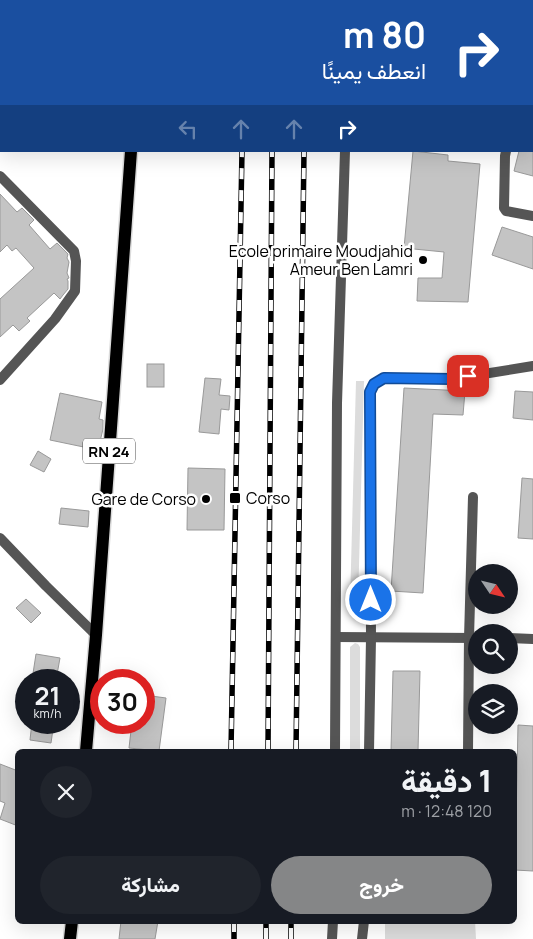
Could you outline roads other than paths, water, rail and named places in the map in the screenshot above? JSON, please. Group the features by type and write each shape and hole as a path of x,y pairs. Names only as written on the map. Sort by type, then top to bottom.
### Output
{"main road":[{"name":"RN 24","path":"86,749 130,152"},
{"path":"70,939 72,924"}],"street":[{"path":"335,749 337,403 345,152"},
{"path":"506,152 504,208 509,212 533,216"},
{"path":"0,176 74,252 76,261 75,291 55,319 0,380"},
{"path":"369,749 371,638 370,392 374,384 384,378 452,379 533,366"},
{"path":"472,624 473,497"},
{"path":"0,538 96,635"},
{"path":"336,637 468,638"},
{"path":"518,638 533,639"},
{"path":"468,749 471,674"},
{"path":"332,939 333,924"},
{"path":"362,939 364,924"}],"railway":[{"path":"231,749 242,152"},
{"path":"268,749 272,152"},
{"path":"296,749 304,152"},
{"path":"234,924 234,939"},
{"path":"266,924 266,939"},
{"path":"291,924 291,939"}],"place":[{"name":"Ecole primaire Moudjahid Ameur Ben Lamri","path":"423,260"},
{"name":"Corso","path":"235,498"},
{"name":"Gare de Corso","path":"206,499"}]}
